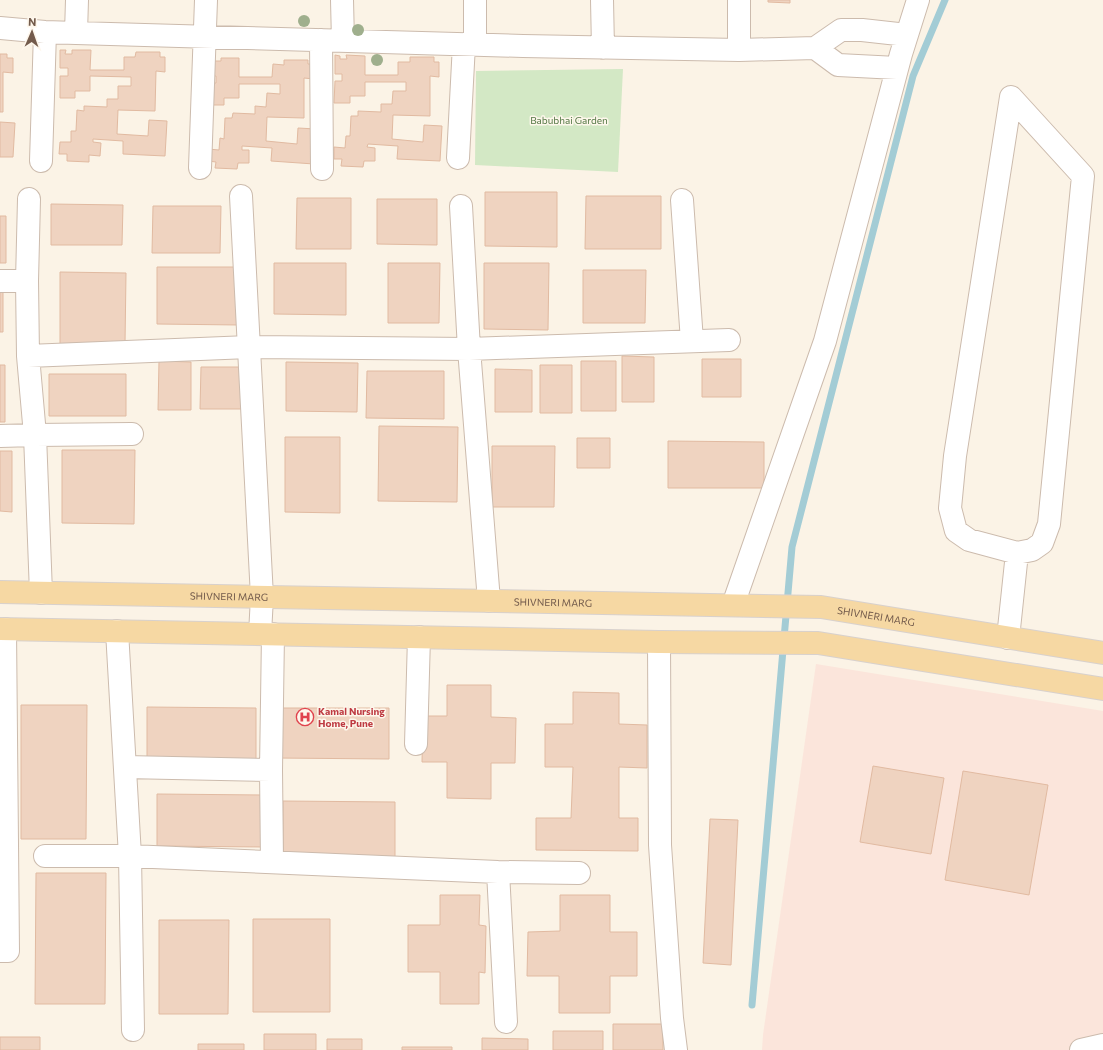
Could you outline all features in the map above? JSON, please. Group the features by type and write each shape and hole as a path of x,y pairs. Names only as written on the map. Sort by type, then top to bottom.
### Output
{"main road":[{"name":"SHIVNERI MARG","path":"0,592 821,607 1103,653"},
{"path":"2,629 659,642 818,643 1103,689"}],"street":[{"path":"76,33 77,0"},
{"path":"200,168 206,0"},
{"path":"342,0 343,41"},
{"path":"458,158 469,44 475,0"},
{"path":"602,0 603,48"},
{"path":"739,0 739,50"},
{"path":"733,605 824,341 897,68 918,0"},
{"path":"0,28 45,32 205,37 603,48 739,50 815,48 842,30 862,30 907,35"},
{"path":"41,161 45,32"},
{"path":"321,40 322,169"},
{"path":"815,48 838,65 897,68"},
{"path":"1011,96 1082,176 1049,524 1042,543 1032,550 1017,553 969,540 956,531 950,508 955,456 1011,96"},
{"path":"241,196 262,597 266,634 271,770 272,862"},
{"path":"29,199 27,281 28,356 35,435 41,592"},
{"path":"682,200 692,341"},
{"path":"461,206 468,350 489,601"},
{"path":"0,281 27,281"},
{"path":"28,356 249,347 468,350 729,340"},
{"path":"0,436 132,434"},
{"path":"1008,638 1017,553"},
{"path":"0,951 8,951 2,629"},
{"path":"117,631 130,856 133,1030"},
{"path":"416,744 419,637"},
{"path":"659,642 660,845 672,1018 676,1050"},
{"path":"125,767 271,770"},
{"path":"45,856 130,856 498,872 579,873"},
{"path":"498,872 506,1022"},
{"path":"1081,1050 1103,1045"}],"shaded area":[{"path":"816,664 1103,711 1103,1050 762,1050"}],"green space":[{"name":"Babubhai Garden","path":"623,69 618,172 475,165 476,71"}],"building":[{"path":"768,0 790,0 790,3 768,2"},
{"path":"60,50 66,50 65,54 72,54 72,50 91,50 90,70 124,70 124,57 135,57 136,52 160,52 160,57 165,57 165,72 156,71 155,111 118,110 117,134 148,136 149,120 167,121 165,156 123,154 123,141 93,139 93,142 101,143 100,156 89,155 89,162 67,161 67,154 59,154 60,142 71,142 71,131 76,131 77,110 84,111 84,106 107,107 107,99 118,99 118,86 131,86 131,77 90,76 90,91 75,91 75,98 60,98 60,76 68,76 68,68 60,68"},
{"path":"0,54 7,54 7,58 13,58 13,73 3,72 3,112 0,112"},
{"path":"335,55 340,56 340,59 347,59 346,55 365,56 365,75 398,75 398,62 410,62 410,57 434,57 434,62 439,62 439,77 430,76 430,116 393,115 392,139 423,142 424,125 442,126 440,161 397,159 398,146 368,144 367,147 375,148 375,161 364,161 363,167 341,166 342,159 334,159 334,147 345,148 346,136 350,136 351,116 358,116 358,111 381,112 381,104 392,104 393,91 406,91 406,82 365,82 365,96 350,96 350,103 334,103 335,81 342,81 342,74 335,74"},
{"path":"221,58 239,58 239,77 272,77 273,64 284,65 284,60 308,60 308,64 313,64 314,79 304,78 304,118 267,117 266,141 297,144 298,128 316,129 314,164 271,161 272,148 242,146 242,150 249,150 249,163 238,163 237,169 215,168 216,162 208,161 208,149 219,150 220,138 224,139 225,118 232,118 233,113 255,114 255,106 266,107 267,93 280,94 280,84 239,84 239,98 224,98 224,105 209,105 209,83 216,83 216,76 209,76 214,61 221,61"},
{"path":"0,122 15,123 13,157 0,157"},
{"path":"485,192 557,192 557,247 485,246"},
{"path":"586,196 661,196 661,249 585,249"},
{"path":"297,198 351,198 351,249 296,249"},
{"path":"377,199 437,199 437,245 377,244"},
{"path":"51,204 123,205 122,245 51,245"},
{"path":"153,206 221,206 220,253 152,253"},
{"path":"0,216 6,216 6,263 0,263"},
{"path":"274,263 346,263 346,315 274,314"},
{"path":"388,263 440,263 439,323 388,323"},
{"path":"484,263 549,263 548,330 484,329"},
{"path":"157,267 239,267 239,325 157,324"},
{"path":"583,270 646,270 645,323 583,323"},
{"path":"60,272 126,273 125,344 60,344"},
{"path":"0,290 3,290 3,332 0,332"},
{"path":"622,356 654,357 654,402 622,402"},
{"path":"702,359 741,359 741,397 702,397"},
{"path":"159,361 191,362 191,410 158,410"},
{"path":"581,361 616,361 616,411 581,411"},
{"path":"286,362 358,363 357,412 286,411"},
{"path":"0,365 5,365 5,422 0,422"},
{"path":"540,365 572,365 572,413 540,413"},
{"path":"201,367 243,367 243,409 200,409"},
{"path":"495,369 532,370 532,412 495,412"},
{"path":"367,371 444,371 444,419 366,418"},
{"path":"49,374 126,374 126,416 49,416"},
{"path":"379,426 458,427 457,502 378,501"},
{"path":"285,437 340,437 340,513 285,512"},
{"path":"577,438 610,438 610,468 577,468"},
{"path":"668,441 764,442 764,488 668,488"},
{"path":"492,446 555,446 554,507 492,507"},
{"path":"62,450 135,450 134,524 62,523"},
{"path":"0,451 12,451 12,512 0,511"},
{"path":"447,685 491,685 491,717 516,718 515,763 491,763 491,799 447,798 447,762 422,762 423,716 447,716"},
{"path":"573,692 619,693 619,724 647,725 647,768 619,767 619,818 638,818 638,851 536,850 536,818 571,818 573,767 545,767 545,724 573,724"},
{"path":"21,705 87,705 86,839 21,839"},
{"path":"147,707 256,708 256,763 147,762"},
{"path":"276,708 389,708 389,759 276,758"},
{"path":"873,766 944,778 931,854 860,842"},
{"path":"963,771 1048,785 1029,895 945,880"},
{"path":"157,794 263,795 263,847 157,846"},
{"path":"283,801 395,802 395,859 283,859"},
{"path":"710,819 738,820 731,965 703,963"},
{"path":"36,873 106,873 105,1004 35,1004"},
{"path":"440,895 480,895 479,925 486,926 485,973 479,972 479,1004 440,1004 440,972 408,972 408,925 440,925"},
{"path":"560,895 610,895 610,932 637,932 637,976 610,976 610,1013 559,1013 559,976 527,976 528,932 560,931"},
{"path":"253,919 330,919 330,1012 253,1012"},
{"path":"159,920 229,920 228,1014 159,1014"},
{"path":"613,1024 663,1024 663,1050 613,1050"},
{"path":"553,1031 603,1031 603,1050 553,1050"},
{"path":"264,1034 316,1034 316,1050 264,1050"},
{"path":"0,1037 40,1037 40,1050 0,1050"},
{"path":"482,1038 528,1039 528,1050 482,1050"},
{"path":"327,1039 362,1039 362,1050 327,1050"},
{"path":"198,1044 244,1044 244,1050 198,1050"},
{"path":"402,1047 452,1047 452,1050 402,1050"}],"waterway":[{"path":"752,1005 792,547 913,76 945,0"}],"place":[{"name":"Kamal Nursing Home, Pune","path":"305,717"}]}
